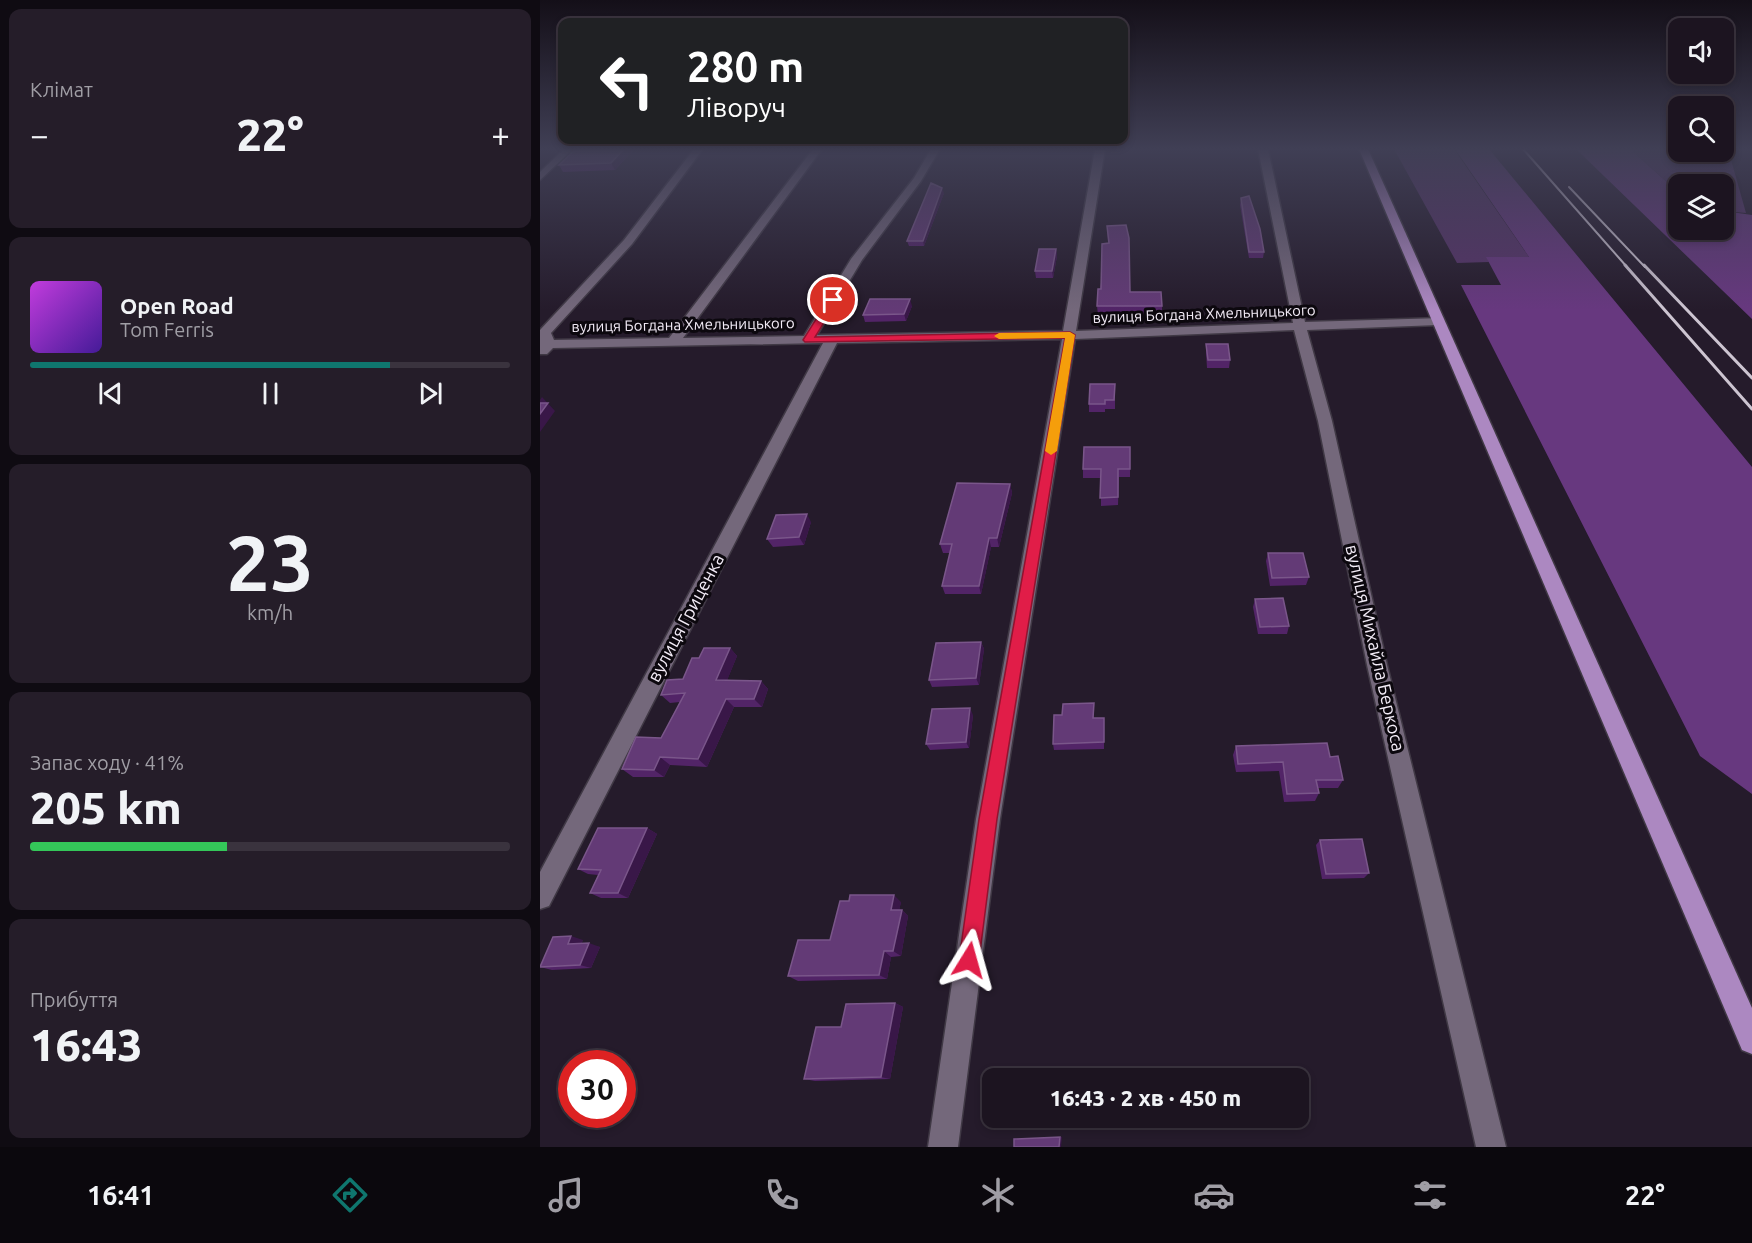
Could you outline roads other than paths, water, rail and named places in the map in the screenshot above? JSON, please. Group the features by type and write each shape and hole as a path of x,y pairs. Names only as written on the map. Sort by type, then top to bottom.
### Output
{"main road":[{"path":"1386,203 1752,1040"}],"street":[{"path":"543,347 544,333 628,242 658,203"},
{"path":"673,342 779,203"},
{"path":"808,340 857,259 900,203"},
{"path":"943,1147 988,819 1091,203"},
{"name":"вулиця Михайла Беркоса","path":"1274,203 1300,327 1325,421 1377,665 1491,1147"},
{"name":"вулиця Богдана Хмельницького","path":"543,347 673,342 1070,335 1438,321"},
{"name":"вулиця Гриценка","path":"540,897 832,339"}],"railway":[{"path":"1570,203 1627,267"},
{"path":"1584,203 1645,267"},
{"path":"1625,265 1752,409"},
{"path":"1644,265 1752,378"}]}
